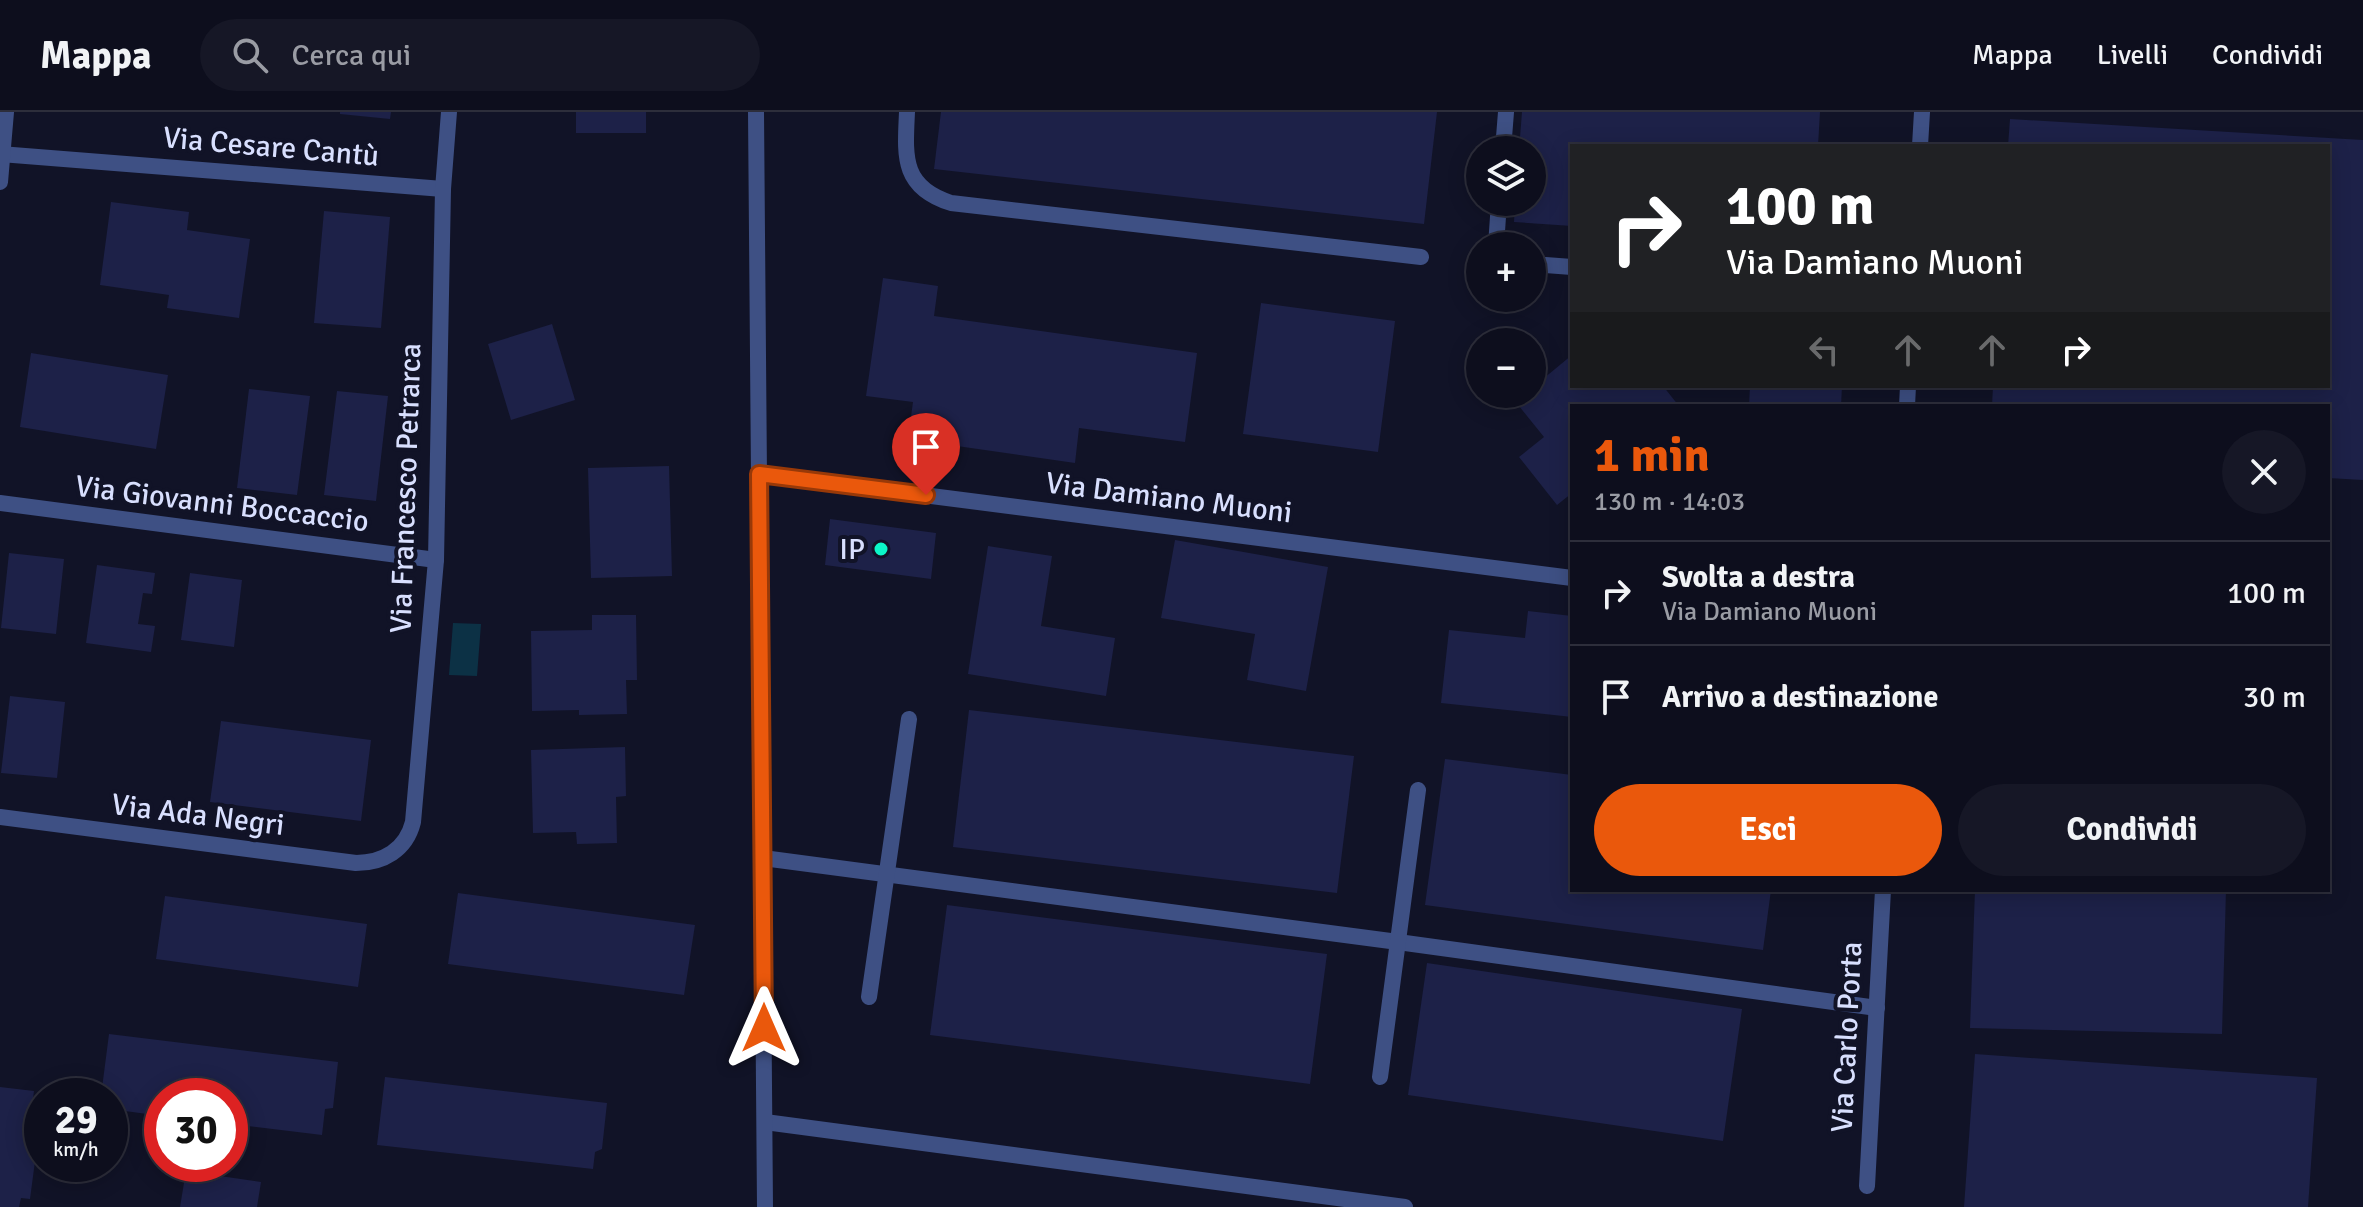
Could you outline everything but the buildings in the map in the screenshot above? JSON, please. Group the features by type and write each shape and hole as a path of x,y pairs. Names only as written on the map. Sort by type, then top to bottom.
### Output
{"street":[{"path":"0,182 6,112"},
{"name":"Via Francesco Petrarca","path":"389,856 405,842 413,822 436,560 443,189 449,112"},
{"path":"756,112 765,1207"},
{"path":"907,112 905,147 910,171 922,189 935,198 951,203 1421,257"},
{"path":"1504,136 1506,112"},
{"path":"1920,144 1922,112"},
{"name":"Via Cesare Cantù","path":"1,154 443,189"},
{"path":"1546,265 1570,267"},
{"name":"Via Damiano Muoni","path":"759,474 1570,578"},
{"name":"Via Giovanni Boccaccio","path":"0,503 436,560"},
{"path":"869,997 909,719"},
{"path":"1380,1077 1418,790"},
{"name":"Via Ada Negri","path":"0,817 356,863 389,856"},
{"path":"763,858 1877,1008"},
{"name":"Via Carlo Porta","path":"1867,1186 1883,892"},
{"path":"765,1122 1405,1207"}],"water":[{"path":"453,623 481,624 477,676 449,675"}],"place":[{"name":"IP","path":"881,549"}],"route":[{"path":"764,1028 759,474 926,495"}]}
